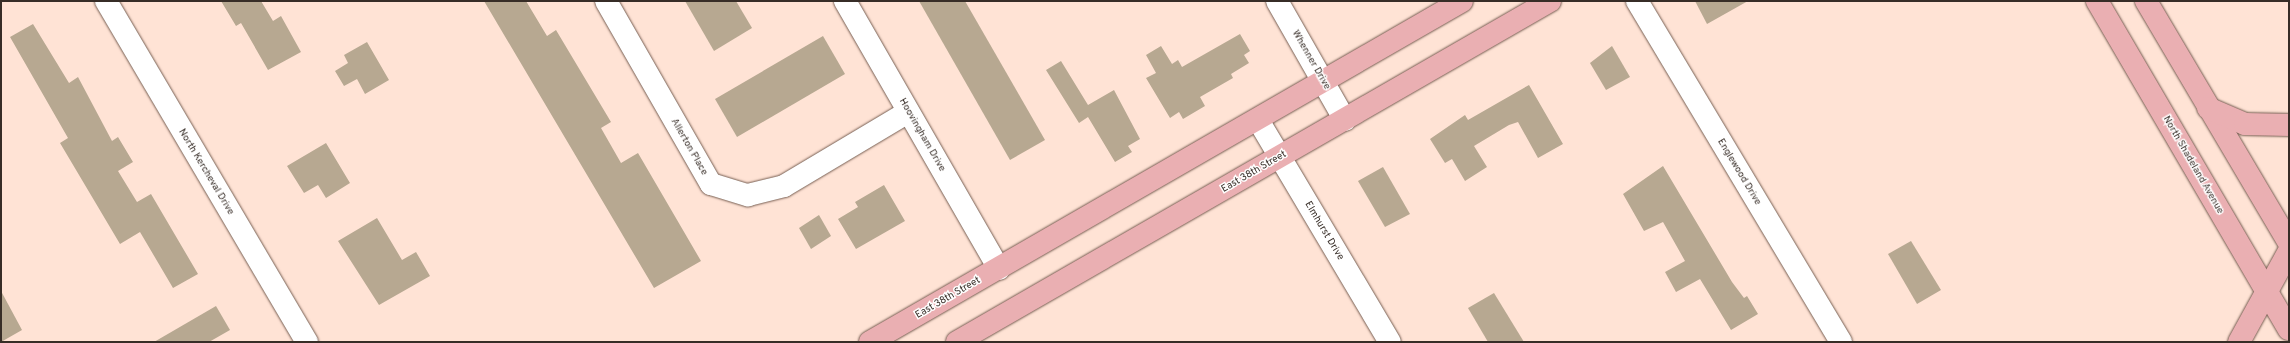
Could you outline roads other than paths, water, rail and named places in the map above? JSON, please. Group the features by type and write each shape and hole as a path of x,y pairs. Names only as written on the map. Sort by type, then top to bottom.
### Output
{"main road":[{"name":"East 38th Street","path":"870,342 1324,82 1462,1"},
{"name":"East 38th Street","path":"957,342 1550,1"},
{"name":"North Shadeland Avenue","path":"2096,1 2289,329"},
{"path":"2146,1 2289,243"},
{"path":"2208,108 2245,124 2289,126"},
{"path":"2240,342 2289,251"}],"street":[{"name":"North Kercheval Drive","path":"106,1 307,342"},
{"name":"Allerton Place","path":"606,1 711,184 748,195 784,186 908,112"},
{"name":"Hoovingham Drive","path":"845,1 999,269"},
{"name":"Whenner Drive","path":"1277,1 1345,120"},
{"name":"Englewood Drive","path":"1637,1 1841,342"},
{"name":"Elmhurst Drive","path":"1258,120 1390,342"}]}
